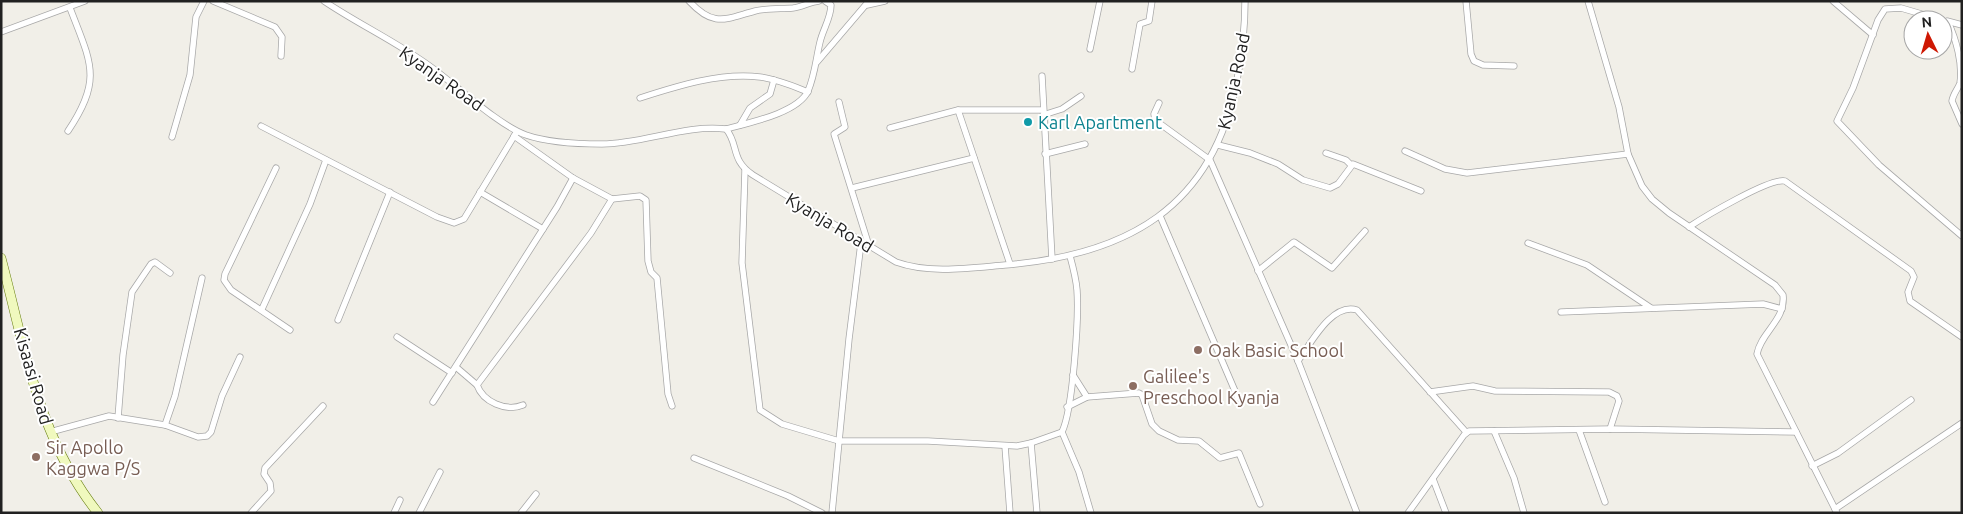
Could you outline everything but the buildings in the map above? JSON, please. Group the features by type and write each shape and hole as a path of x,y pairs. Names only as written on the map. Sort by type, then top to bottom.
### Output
{"main road":[{"name":"Kisaasi Road","path":"1,258 3,272 37,400 50,432 70,469 98,513"}],"street":[{"path":"1,32 85,1"},
{"path":"172,137 190,74 196,17 204,1"},
{"path":"213,1 275,27 282,37 281,56"},
{"name":"Kyanja Road","path":"324,1 428,65 515,133 542,139 601,144 621,143 695,130 726,129 736,156 745,170 862,243 896,262 918,267 1010,264 1070,256 1110,243 1160,216 1194,184 1218,146 1230,115 1238,75 1243,45 1245,1"},
{"path":"689,1 698,12 722,20 731,20 754,12 796,8 820,1"},
{"path":"726,129 782,112 799,102 808,92 817,62 819,43 831,11 831,5 825,1"},
{"path":"817,62 868,3 885,1"},
{"path":"1090,49 1100,1"},
{"path":"1132,69 1140,24 1149,21 1152,1"},
{"path":"1466,1 1471,54 1474,61 1483,66 1514,66"},
{"path":"1588,1 1619,108 1628,154 1642,186 1652,199 1780,290 1783,295 1782,309 1778,318 1758,345 1757,354 1836,511 1962,423"},
{"path":"1833,1 1873,35"},
{"path":"1908,10 1892,7 1886,9 1882,14 1853,88 1837,118 1838,123 1879,165 1962,236"},
{"path":"68,131 84,107 90,80 90,66 86,50 70,8"},
{"path":"1953,37 1957,44 1961,70 1960,83 1952,101 1962,124"},
{"path":"640,98 678,86 741,76 774,80 808,92"},
{"path":"1042,76 1052,259"},
{"path":"740,125 750,108 770,94 774,80"},
{"path":"890,128 958,110 1043,113 1062,109 1081,96"},
{"path":"839,102 845,127 834,134 869,246"},
{"path":"1159,103 1154,114 1155,120 1210,160 1298,361 1357,513"},
{"path":"958,110 1010,264"},
{"path":"261,126 454,223 464,219 515,133 573,178 612,199 640,196 648,204 647,254 649,266 657,278 667,385 669,401 672,406"},
{"path":"1046,154 1085,144"},
{"path":"1218,146 1250,153 1278,164 1303,180 1330,188 1338,184 1351,165 1357,164 1421,191"},
{"path":"1405,151 1445,169 1467,174 1628,154"},
{"path":"1326,153 1346,160 1351,165"},
{"path":"852,188 974,158"},
{"path":"262,309 310,204 326,160"},
{"path":"276,168 225,274 224,280 231,290 262,309 290,330"},
{"path":"745,170 742,263 760,410 782,424 840,442 928,441 1005,446 1031,443 1062,432"},
{"path":"433,402 543,229 573,178"},
{"path":"1689,227 1759,189 1778,180 1785,181 1911,271 1914,277 1908,292 1910,301 1962,337"},
{"path":"338,320 390,192"},
{"path":"480,192 543,229"},
{"path":"477,385 592,233 612,199"},
{"path":"1160,216 1238,398"},
{"path":"1258,271 1294,242 1332,268 1365,231"},
{"path":"832,513 849,339 862,243"},
{"path":"1528,243 1587,265 1651,308"},
{"path":"1070,256 1077,290 1073,375 1062,432 1079,472 1091,513"},
{"path":"118,418 123,355 132,292 154,262 170,273"},
{"path":"165,425 175,396 202,278"},
{"path":"1561,312 1763,304 1782,309"},
{"path":"1298,361 1332,315 1341,310 1351,308 1362,314 1466,432"},
{"path":"397,337 452,373"},
{"path":"50,432 100,417 165,425 198,437 210,435 222,396 240,356"},
{"path":"456,367 477,385 484,396 492,402 512,408 523,405"},
{"path":"1073,375 1087,398"},
{"path":"1430,392 1473,386 1495,391 1609,392 1617,396 1619,402 1610,429"},
{"path":"1067,407 1087,398 1139,392 1142,395 1152,424 1170,438 1199,441 1220,458 1239,453 1260,504"},
{"path":"1812,466 1838,453 1911,400"},
{"path":"251,513 271,491 270,484 264,474 265,468 323,406"},
{"path":"1408,513 1466,432 1472,430 1610,429 1796,432"},
{"path":"1579,430 1605,502"},
{"path":"1494,431 1514,478 1524,513"},
{"path":"1031,443 1037,513"},
{"path":"1005,446 1010,513"},
{"path":"694,458 788,496 822,513"},
{"path":"420,513 440,472"},
{"path":"1432,479 1446,513"},
{"path":"521,513 536,494"},
{"path":"394,513 400,500"}],"place":[{"name":"Karl Apartment","path":"1028,122"},
{"name":"Oak Basic School","path":"1198,350"},
{"name":"Galilee's Preschool Kyanja","path":"1133,386"},
{"name":"Sir Apollo Kaggwa P/S","path":"36,457"}]}
